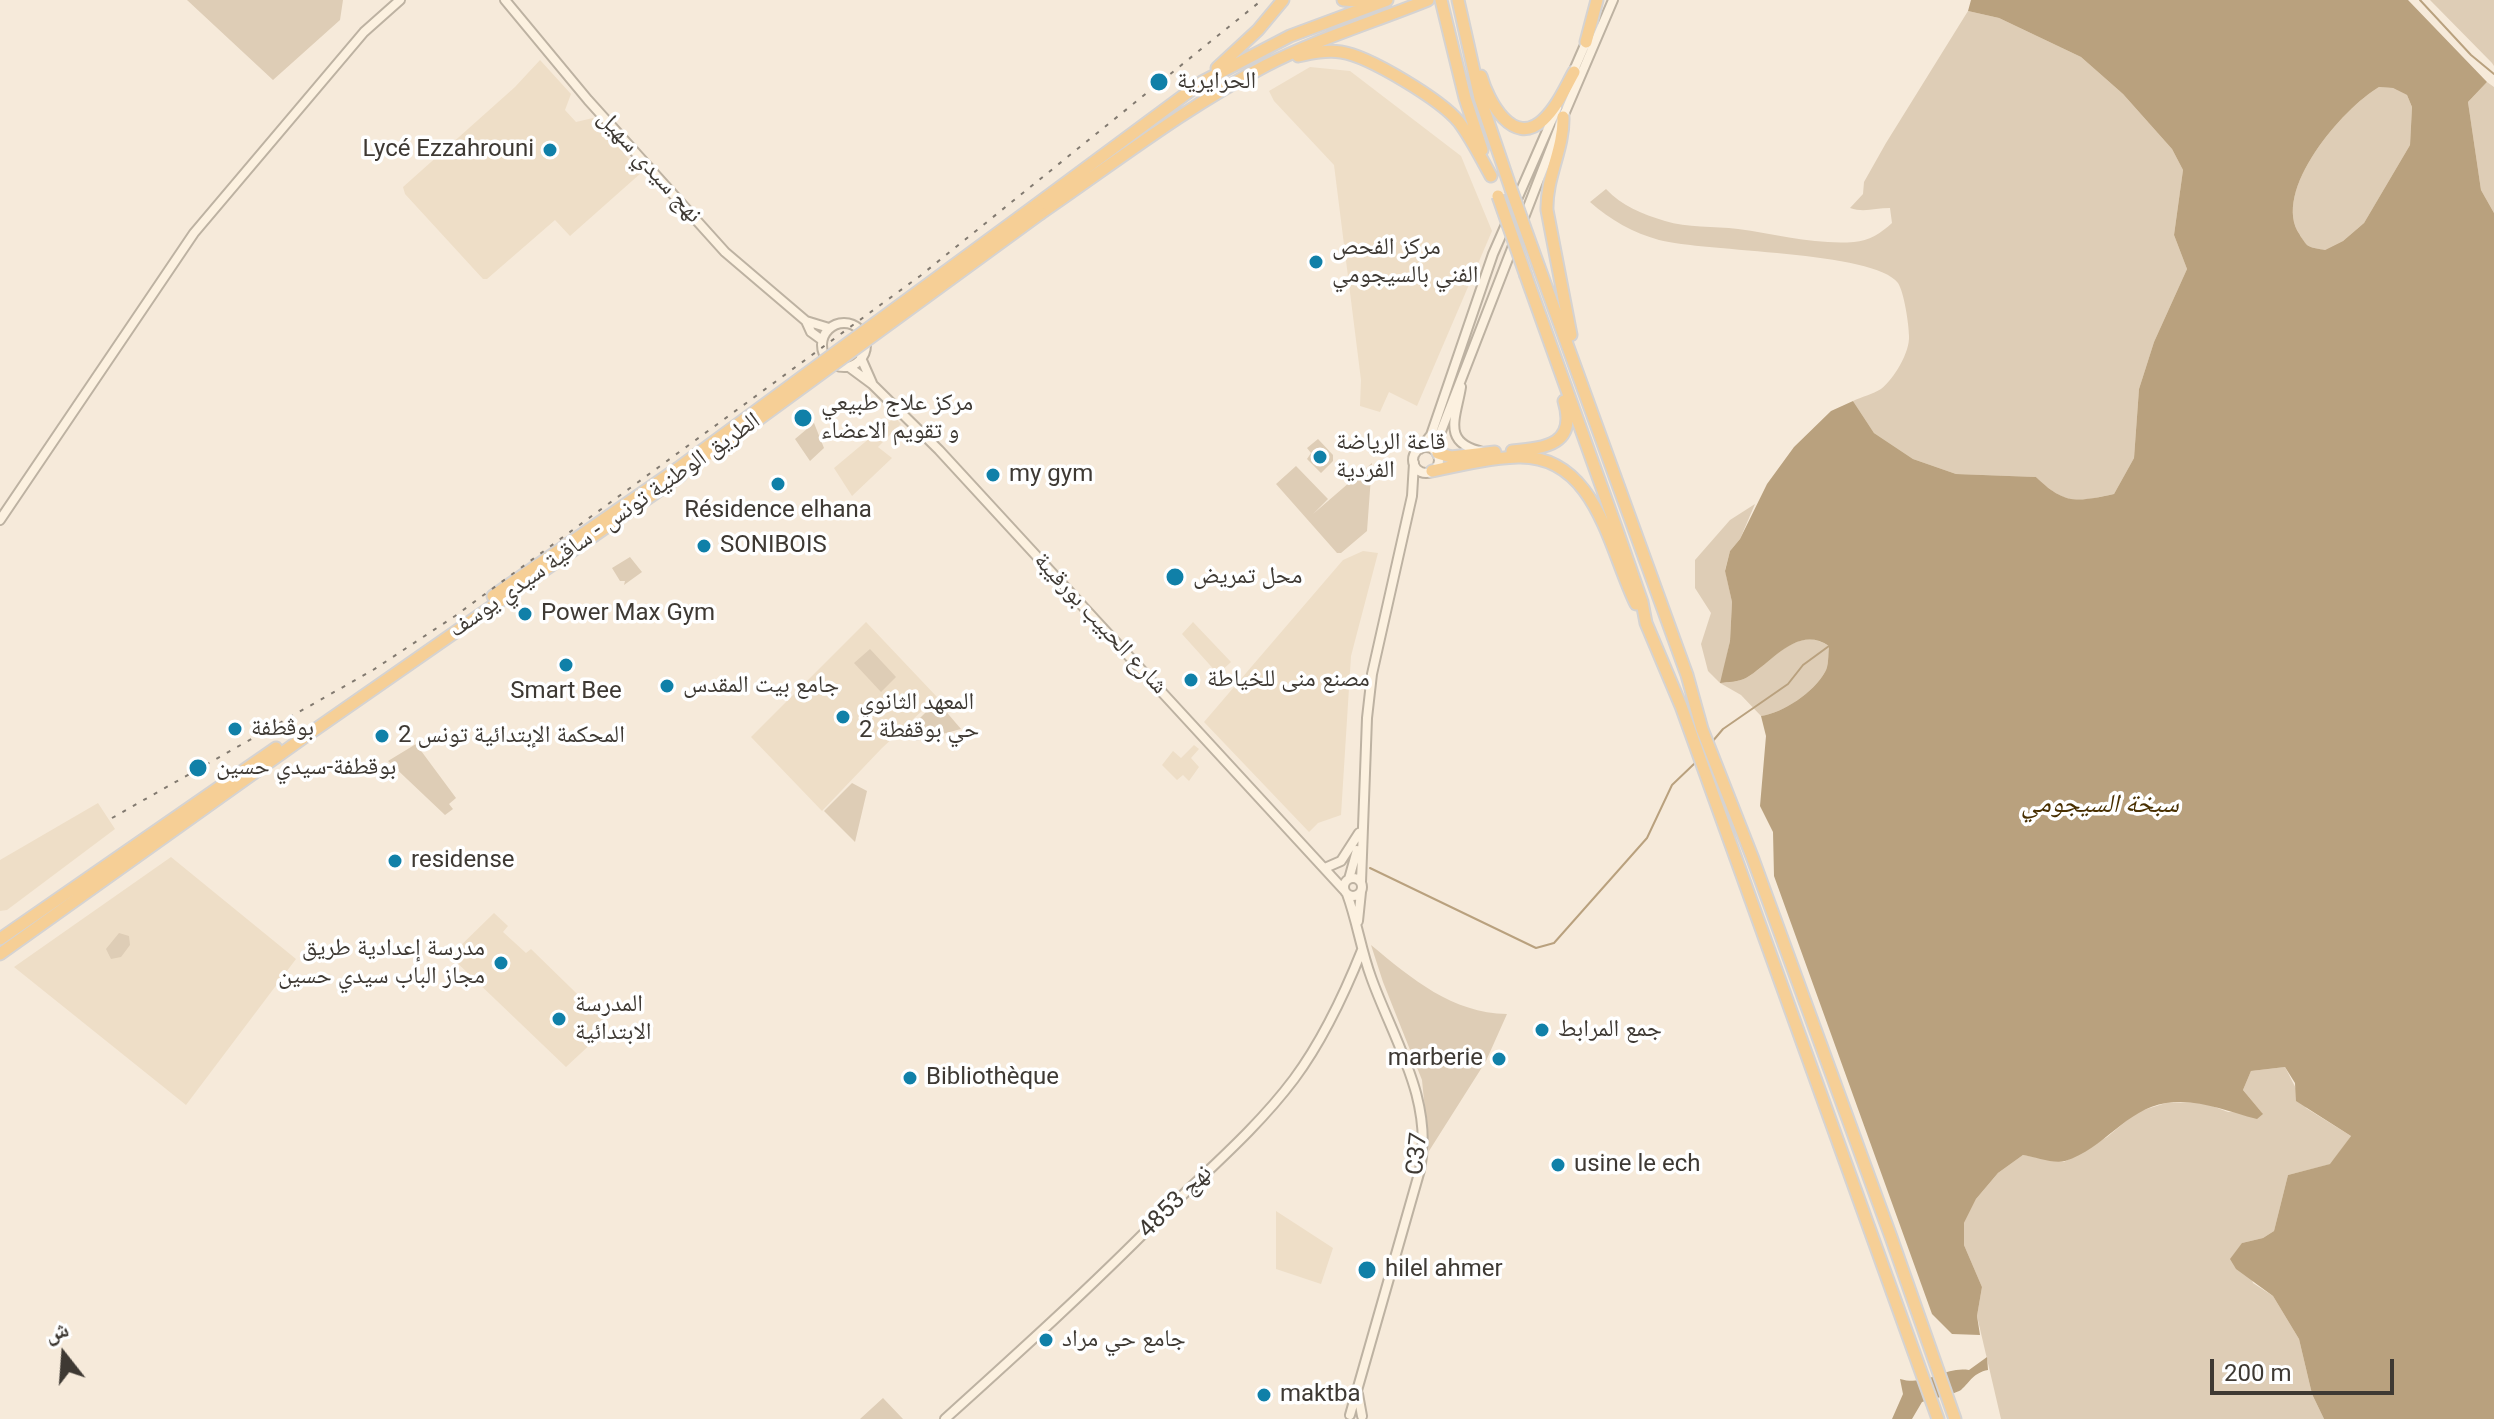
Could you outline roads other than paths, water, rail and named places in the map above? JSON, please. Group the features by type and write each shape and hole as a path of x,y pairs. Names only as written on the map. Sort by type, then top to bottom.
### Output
{"highway":[{"path":"1202,82 1251,36 1283,0"},
{"path":"1343,0 1384,1"},
{"name":"الطريق الوطنية تونس - ساقية سيدي يوسف","path":"1038,209 1205,101 1277,60 1428,0"},
{"path":"1441,0 1465,98 1632,572 1646,623"},
{"path":"1458,0 1480,98 1687,675 1705,776 1938,1419"},
{"path":"1586,42 1600,0"},
{"name":"الطريق الوطنية تونس - ساقية سيدي يوسف","path":"0,954 679,472 1038,209 1202,82 1290,36 1384,1"},
{"path":"1466,36 1489,97 1499,114 1515,127 1535,126 1543,120 1574,72"},
{"path":"1277,60 1333,51 1368,61 1448,110 1463,128 1491,176"},
{"path":"1563,117 1564,129 1547,189 1547,210 1579,370"},
{"path":"1438,453 1451,457 1544,447 1564,435 1568,413 1553,361 1553,350"},
{"path":"1432,471 1519,457 1540,459 1557,464 1570,473 1589,495 1701,746 1717,770 1753,859 1955,1419"},
{"name":"الطريق الوطنية تونس - ساقية سيدي يوسف","path":"0,939 679,472"}],"main road":[{"path":"0,520 194,233 318,84 364,32 400,0"},
{"name":"نهج سيدي سهيل","path":"505,0 588,100 725,252 806,321 829,328"},
{"path":"1412,496 1419,483 1438,465 1438,439 1563,117 1613,0"},
{"path":"1357,926 1346,892 1360,829 1372,674 1380,625 1412,496 1414,456 1431,435 1493,254 1586,42"},
{"name":"نهج سيدي سهيل","path":"806,321 811,332 822,340"},
{"path":"845,323 859,329 866,342 861,358 849,367 835,365 827,359 822,350 822,340 829,328 845,323"},
{"name":"شارع الحبيب بورقيبة","path":"861,358 872,384"},
{"name":"شارع الحبيب بورقيبة","path":"849,367 872,384 939,450 1346,892"},
{"path":"1465,368 1454,430 1463,445 1487,453"},
{"path":"1420,449 1432,448 1438,453"},
{"path":"1414,463 1421,471 1432,471"},
{"path":"1325,868 1341,861 1360,829"},
{"path":"1357,926 1361,887 1360,829"},
{"path":"1325,868 1348,879 1357,879 1361,887"},
{"path":"1346,892 1354,896 1361,887"},
{"name":"C37","path":"1349,1417 1417,1180 1423,1149 1420,1109 1411,1075 1362,950 1357,926"},
{"name":"نهج 4853","path":"945,1419 1058,1316 1260,1119 1309,1056 1342,996 1362,950"},
{"path":"1357,1386 1363,1417"},
{"path":"1349,1417 1356,1413 1363,1417"}],"water":[{"name":"سبخة السيجومي","path":"1971,0 2408,0 2487,82 2468,102 2481,190 2494,213 2494,1419 2324,1419 2312,1394 2299,1339 2273,1296 2236,1269 2230,1259 2242,1243 2263,1238 2274,1231 2288,1175 2330,1164 2351,1136 2296,1101 2295,1083 2285,1067 2251,1071 2243,1090 2263,1114 2257,1119 2201,1104 2166,1103 2139,1113 2092,1148 2065,1161 2023,1155 1998,1173 1976,1199 1964,1223 1964,1245 1982,1287 1977,1316 1980,1335 1952,1334 1932,1314 1774,876 1773,832 1760,806 1766,736 1761,716 1788,706 1820,680 1828,663 1829,646 1817,640 1795,643 1746,678 1720,683 1730,641 1732,602 1725,571 1730,551 1740,539 1767,484 1794,447 1831,411 1853,401 1874,433 1913,459 1956,474 2036,477 2055,493 2072,499 2114,494 2134,458 2139,389 2154,342 2187,269 2174,235 2183,170 2172,149 2123,94 2081,57 1999,18 1968,11","holes":["2379,87 2393,88 2407,95 2412,107 2410,145 2364,223 2343,241 2325,250 2309,246 2300,236 2293,217 2302,175 2330,132 2347,113"]},
{"path":"1987,1357 1988,1370 1976,1375 1961,1390 1922,1402 1912,1419 1892,1419 1903,1394 1900,1379 1927,1379 1951,1371 1969,1370"}],"waterway":[{"path":"2420,0 2471,55 2494,74"},
{"path":"1712,742 1723,729 1788,684 1803,665 1829,646"},
{"path":"1370,868 1536,948 1554,943 1647,838 1672,785 1695,763"}],"railway":[{"path":"112,818 373,670 455,616 920,276 1262,0"}],"place":[{"name":"الحرايرية","path":"1159,82"},
{"name":"Lycé Ezzahrouni","path":"550,150"},
{"name":"مركز الفحص الفني بالسيجومي","path":"1316,262"},
{"name":"مركز علاج طبيعي و تقويم الاعضاء","path":"803,418"},
{"name":"قاعة الرياضة الفردية","path":"1320,457"},
{"name":"my gym","path":"993,475"},
{"name":"Résidence elhana","path":"778,484"},
{"name":"SONIBOIS","path":"704,546"},
{"name":"محل تمريض","path":"1175,577"},
{"name":"Power Max Gym","path":"525,614"},
{"name":"Smart Bee","path":"566,665"},
{"name":"مصنع منى للخياطة","path":"1191,680"},
{"name":"جامع بيت المقدس","path":"667,686"},
{"name":"المعهد الثانوي حي بوقفطة 2","path":"843,717"},
{"name":"بوڨطفة","path":"235,729"},
{"name":"المحكمة الإبتدائية تونس 2","path":"382,736"},
{"name":"بوقطفة-سيدي حسين","path":"198,768"},
{"name":"residense","path":"395,861"},
{"name":"مدرسة إعدادية طريق مجاز الباب سيدي حسين","path":"501,963"},
{"name":"المدرسة الابتدائية","path":"559,1019"},
{"name":"جمع المرابط","path":"1542,1030"},
{"name":"marberie","path":"1499,1059"},
{"name":"Bibliothèque","path":"910,1078"},
{"name":"usine le ech","path":"1558,1165"},
{"name":"hilel ahmer","path":"1367,1270"},
{"name":"جامع حي مراد","path":"1046,1340"},
{"name":"maktba","path":"1264,1395"}]}
